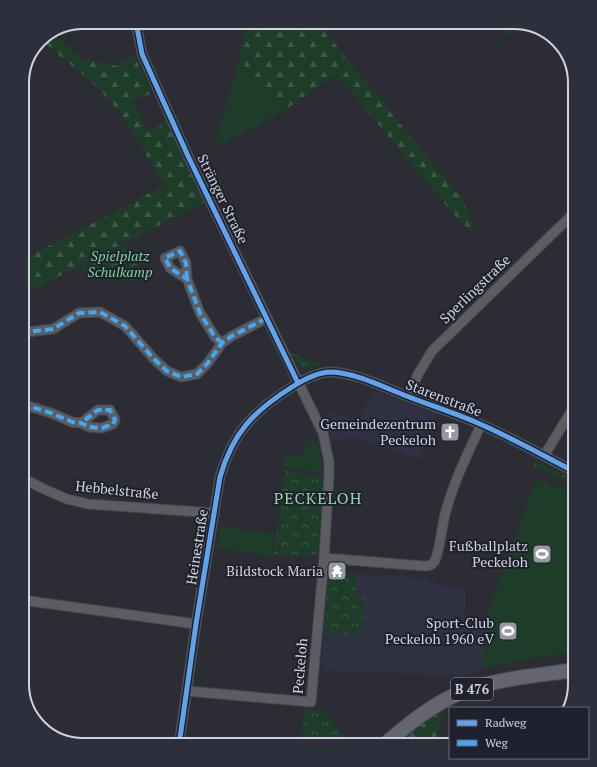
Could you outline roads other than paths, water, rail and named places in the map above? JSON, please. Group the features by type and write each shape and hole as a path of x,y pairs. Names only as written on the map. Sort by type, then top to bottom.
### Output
{"main road":[{"name":"B 476","path":"393,738 428,711 450,697 463,692 499,682 568,671"}],"street":[{"name":"Stränger Straße","path":"137,29 142,54 188,156 298,383"},
{"name":"Sperlingstraße","path":"408,397 418,374 432,351 568,219"},
{"path":"187,279 200,313 215,337 222,343"},
{"path":"29,332 53,329 79,313 100,312 125,326 153,358 167,371 181,377 197,374 207,364 222,343 232,336 267,318"},
{"name":"Starenstraße","path":"298,383 320,374 341,373 376,384 481,425 568,468"},
{"name":"Heinestraße","path":"180,738 196,624 220,477 224,462 240,431 254,415 272,400 298,383"},
{"name":"Peckeloh","path":"187,691 311,702 324,558 329,462 323,433 298,383"},
{"path":"29,406 72,422 81,423"},
{"path":"544,456 568,417"},
{"path":"324,558 430,566 433,564 437,557 445,511 458,475 481,425"},
{"name":"Hebbelstraße","path":"29,482 67,499 88,504 214,513"},
{"path":"29,601 196,624"}],"place":[{"name":"Gemeindezentrum Peckeloh","path":"450,432"},
{"name":"Fußballplatz Peckeloh","path":"542,554"},
{"name":"Bildstock Maria","path":"337,571"},
{"name":"Sport-Club Peckeloh 1960 eV","path":"508,631"}],"district":[{"name":"PECKELOH","path":"318,498"}],"park label":[{"name":"Spielplatz Schulkamp","path":"120,264"}]}
